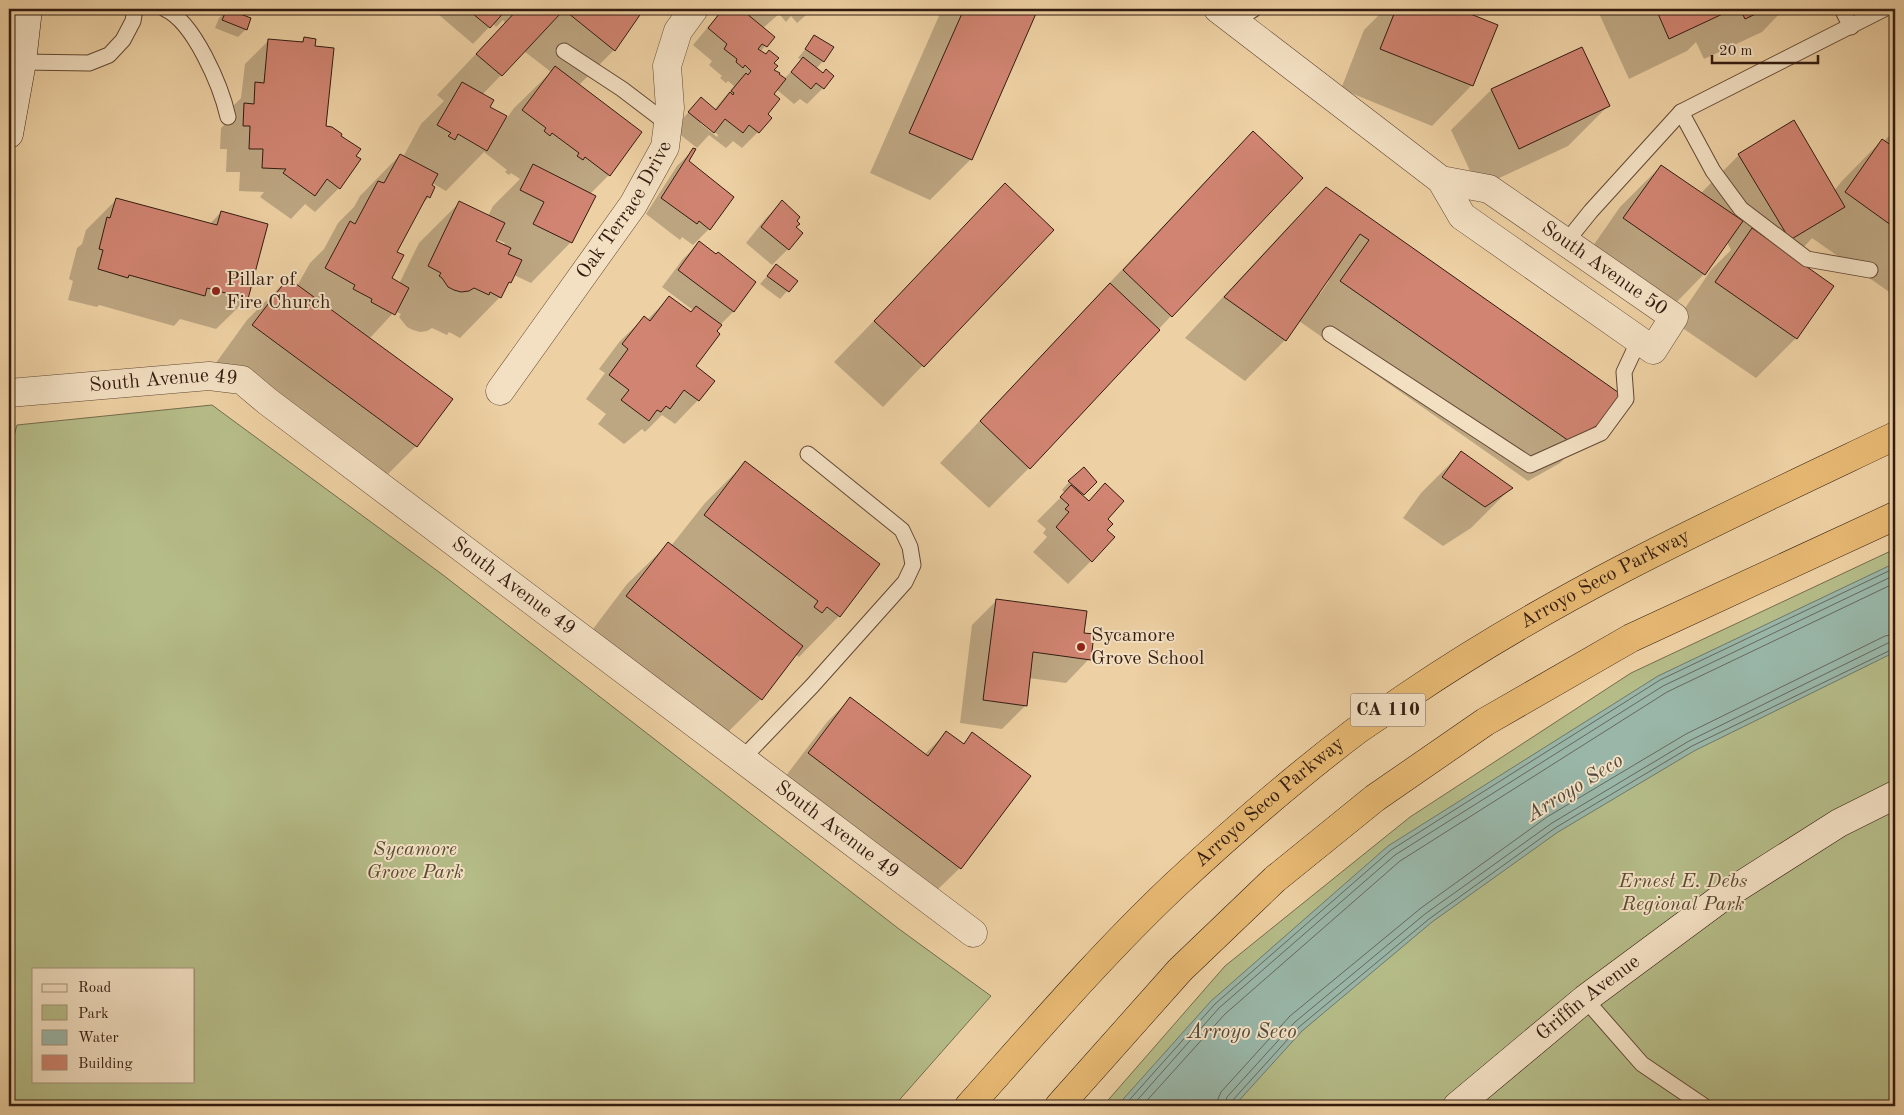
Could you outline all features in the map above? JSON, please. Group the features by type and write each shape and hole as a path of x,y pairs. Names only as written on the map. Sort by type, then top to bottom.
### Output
{"highway":[{"name":"Arroyo Seco Parkway","path":"969,1106 1087,974 1173,886 1261,807 1358,730 1453,665 1550,606 1674,541 1895,436"},
{"name":"CA 110","path":"1059,1106 1180,970 1275,879 1375,798 1485,722 1632,638 1895,516"}],"street":[{"path":"9,134 22,62 28,9"},
{"name":"Oak Terrace Drive","path":"500,391 633,205 665,147 670,108 667,66 678,31 694,9"},
{"name":"South Avenue 50","path":"1236,13 1440,180 1462,216 1653,350 1674,317 1489,189 1440,180"},
{"name":"South Avenue 49","path":"9,393 209,376 242,380 267,401 973,932"},
{"name":"Griffin Avenue","path":"1457,1106 1585,999 1724,896 1839,823 1895,795"}],"lane":[{"path":"22,62 89,63 109,55 123,40 133,21 135,9"},
{"path":"165,9 183,21 194,37 215,78 228,117"},
{"path":"1842,9 1850,27"},
{"path":"1566,242 1591,211 1681,112 1884,9"},
{"path":"564,51 622,89 668,124"},
{"path":"1681,112 1713,171 1741,209 1807,259 1870,270"},
{"path":"1330,334 1530,465 1602,433 1626,399 1624,372 1639,340"},
{"path":"742,759 812,686 906,582 913,564 910,547 902,530 808,454"},
{"path":"1585,999 1642,1064 1704,1106"}],"green space":[{"name":"Sycamore Grove Park","path":"212,405 443,575 899,929 991,996 894,1106 9,1106 9,454 17,425"},
{"name":"Ernest E. Debs Regional Park","path":"1895,549 1895,1106 1103,1106 1225,966 1410,817 1631,673"}],"water":[{"name":"Arroyo Seco","path":"1895,563 1895,652 1694,751 1558,832 1432,922 1302,1031 1234,1106 1117,1106 1211,1001 1388,846 1658,676"}],"building":[{"path":"227,9 251,18 247,30 222,20"},
{"path":"467,9 507,9 490,28"},
{"path":"518,9 554,9 560,14 502,76 476,54"},
{"path":"563,9 644,9 615,51"},
{"path":"723,9 741,9 775,37 767,47 762,44 758,49 766,54 769,50 779,58 774,63 778,66 774,70 786,79 774,94 780,99 768,114 772,118 759,133 749,125 743,133 725,119 714,133 688,112 701,97 716,110 730,92 733,95 734,93 731,91 746,73 748,75 751,71 745,65 743,68 736,62 737,59 724,49 727,44 708,28"},
{"path":"964,9 1038,9 972,160 909,133"},
{"path":"1396,9 1458,9 1498,25 1473,86 1380,49"},
{"path":"1656,9 1728,9 1729,11 1669,39"},
{"path":"1740,9 1766,9 1745,19"},
{"path":"814,35 834,47 824,62 805,49"},
{"path":"304,37 316,39 315,46 334,48 326,126 332,127 342,134 341,136 361,149 356,156 361,159 340,189 327,179 315,196 283,173 286,169 262,168 263,149 249,149 250,126 243,126 244,103 254,104 255,82 264,83 268,39 303,42"},
{"path":"1582,47 1610,106 1519,149 1491,89"},
{"path":"803,57 823,73 826,69 834,76 824,89 816,83 811,89 791,72"},
{"path":"555,66 642,132 610,176 585,157 583,160 577,156 579,153 552,133 550,136 544,131 546,128 522,110"},
{"path":"462,82 494,100 490,107 507,116 487,151 458,134 455,140 448,136 451,133 437,125"},
{"path":"1794,120 1845,207 1790,240 1738,154"},
{"path":"1253,131 1303,178 1172,317 1123,270"},
{"path":"1882,139 1895,148 1895,228 1845,192"},
{"path":"693,148 696,149 689,161 734,197 710,230 699,221 697,224 661,198"},
{"path":"400,154 438,174 432,185 435,187 430,198 427,196 397,252 404,255 392,278 409,288 395,315 371,302 372,299 353,289 355,285 325,268 350,221 355,224 378,181 384,183"},
{"path":"533,164 596,196 572,243 533,224 544,202 520,190"},
{"path":"1661,165 1743,221 1705,275 1623,218"},
{"path":"1005,183 1054,230 924,367 874,321"},
{"path":"1326,187 1622,395 1602,423 1569,441 1340,281 1369,240 1360,234 1286,341 1224,297"},
{"path":"116,198 217,225 221,211 268,224 248,299 207,288 205,296 129,275 128,278 98,269 103,250 99,249 107,217 110,218"},
{"path":"782,200 800,217 797,221 800,224 796,227 803,233 789,250 761,227"},
{"path":"459,201 505,223 496,241 511,248 508,254 522,260 501,298 490,292 489,295 474,288 461,292 454,290 448,287 439,276 441,273 428,266"},
{"path":"1752,228 1834,286 1797,339 1715,282"},
{"path":"699,241 716,254 718,252 756,282 734,312 678,270"},
{"path":"776,264 798,281 789,292 767,276"},
{"path":"288,278 453,399 417,447 252,325"},
{"path":"1110,283 1160,330 1030,469 980,421"},
{"path":"669,296 691,312 696,306 722,325 717,331 720,334 696,366 715,381 699,401 684,390 670,409 666,406 661,412 657,410 649,421 621,400 629,390 609,375 628,349 622,344 644,316 650,321"},
{"path":"1461,451 1513,488 1485,507 1442,477"},
{"path":"745,461 880,564 840,617 827,607 822,613 814,607 818,601 704,515"},
{"path":"1084,467 1097,482 1084,495 1068,481"},
{"path":"1105,483 1124,501 1108,519 1113,524 1107,530 1115,537 1092,562 1056,527 1069,512 1065,509 1069,505 1060,497 1071,485 1089,501"},
{"path":"668,542 803,646 762,700 626,596"},
{"path":"996,599 1087,611 1084,633 1094,634 1091,660 1033,652 1027,706 983,700"},
{"path":"850,697 928,756 946,731 964,744 972,732 1031,776 961,869 808,753"}],"place":[{"name":"Pillar of Fire Church","path":"216,291"},
{"name":"Sycamore Grove School","path":"1081,647"}]}
